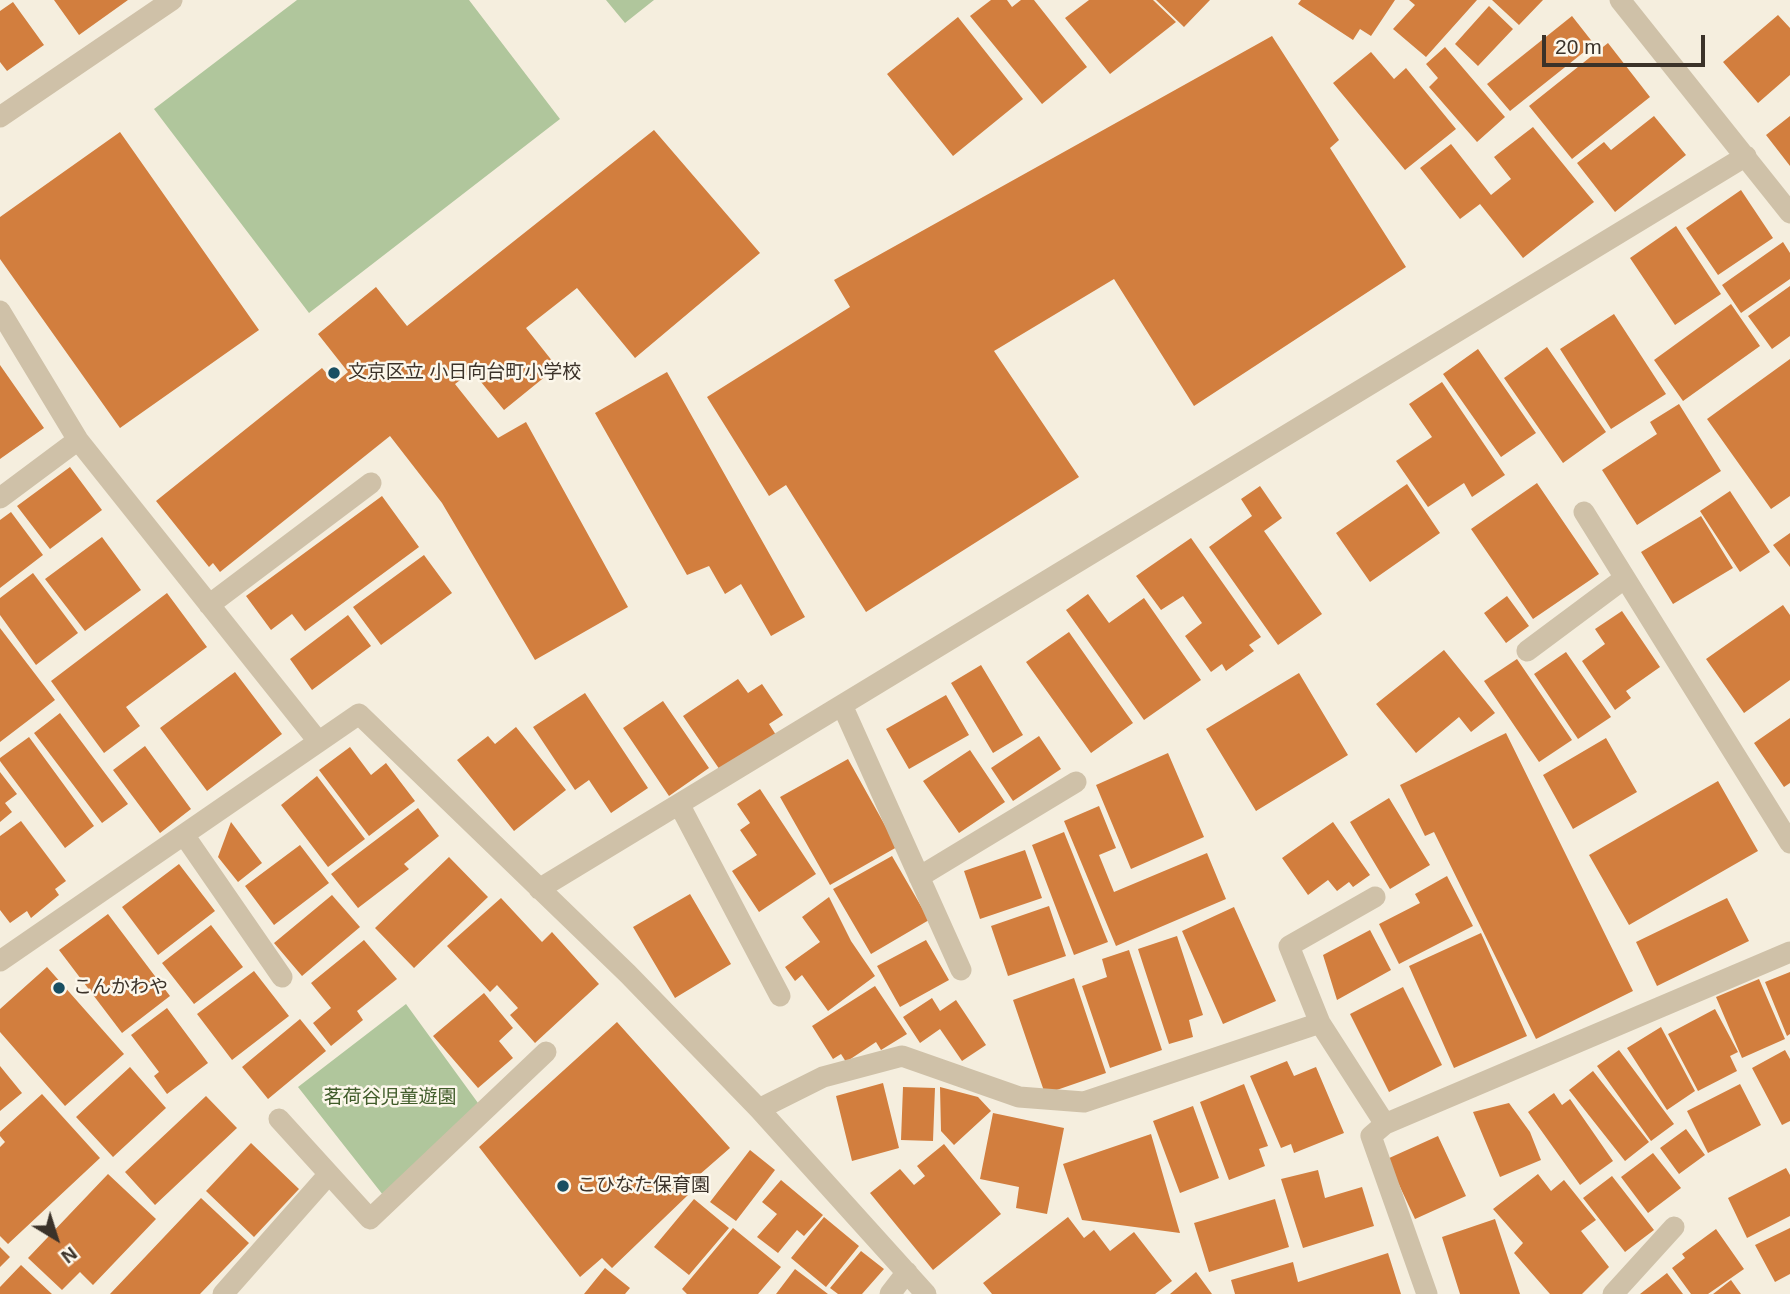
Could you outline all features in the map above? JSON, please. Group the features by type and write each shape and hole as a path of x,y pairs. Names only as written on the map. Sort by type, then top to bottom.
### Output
{"street":[{"path":"0,117 172,0"},
{"path":"1620,0 1790,213"},
{"path":"540,889 1746,156"},
{"path":"0,311 78,440 318,741"},
{"path":"0,498 78,440"},
{"path":"209,605 370,483"},
{"path":"1584,513 1790,843"},
{"path":"1527,651 1625,578"},
{"path":"842,705 961,970"},
{"path":"0,961 359,713 628,974 759,1109 926,1294"},
{"path":"919,877 1076,782"},
{"path":"679,804 780,996"},
{"path":"184,835 282,978"},
{"path":"1375,897 1289,946 1320,1023 1385,1124"},
{"path":"1427,1294 1371,1136 1385,1124 1790,951"},
{"path":"759,1109 823,1077 902,1056 1018,1097 1084,1102 1320,1023"},
{"path":"279,1119 370,1219 546,1052"},
{"path":"223,1294 329,1174"},
{"path":"1613,1294 1674,1227"},
{"path":"890,1294 907,1272"}],"green space":[{"path":"297,0 469,0 560,119 309,313 154,109"},
{"path":"606,0 654,0 625,23"},
{"name":"茗荷谷児童遊園","path":"406,1004 478,1103 383,1195 298,1087"}],"building":[{"path":"54,0 128,0 79,35"},
{"path":"991,0 1007,0 1012,7 1021,0 1034,0 1087,67 1042,104 970,16"},
{"path":"1089,0 1153,0 1176,22 1110,74 1065,18"},
{"path":"1156,0 1210,0 1184,27"},
{"path":"1301,0 1395,0 1371,36 1360,29 1353,40 1298,4"},
{"path":"1409,0 1477,0 1426,57 1393,29 1415,5"},
{"path":"1492,0 1543,0 1519,25"},
{"path":"13,2 44,45 7,71 0,62 0,11"},
{"path":"1489,6 1513,29 1478,66 1455,44"},
{"path":"1778,15 1790,28 1790,75 1758,103 1723,62"},
{"path":"1572,16 1594,44 1510,111 1487,84"},
{"path":"958,17 1023,99 953,156 887,74"},
{"path":"1272,36 1339,140 1330,148 1406,267 1194,406 1114,279 994,351 1079,477 866,612 786,485 769,496 707,397 850,307 834,280"},
{"path":"1608,43 1650,97 1572,159 1529,106"},
{"path":"1445,47 1505,117 1477,142 1429,87 1438,78 1426,64"},
{"path":"1371,52 1394,79 1406,68 1456,129 1405,170 1333,83"},
{"path":"1654,116 1686,155 1615,212 1577,163 1604,142 1611,150"},
{"path":"1790,116 1790,166 1766,135"},
{"path":"1533,127 1594,202 1523,258 1480,204 1460,219 1420,168 1451,144 1491,195 1511,179 1494,157"},
{"path":"654,130 760,253 635,358 577,288 526,328 557,367 504,410 472,371 455,384 498,438 526,422 628,607 535,660 442,503 390,436 220,572 213,563 209,567 156,501 322,368 335,383 348,372 318,334 376,287 407,326"},
{"path":"120,132 259,330 120,428 0,259 0,217"},
{"path":"1741,190 1773,238 1718,275 1686,228"},
{"path":"1676,226 1721,294 1675,325 1630,258"},
{"path":"1783,242 1790,253 1790,279 1741,313 1722,285"},
{"path":"1790,286 1790,336 1772,349 1748,316"},
{"path":"1731,304 1760,346 1683,401 1654,360"},
{"path":"1614,314 1666,394 1611,429 1560,349"},
{"path":"1547,347 1606,432 1563,463 1504,378"},
{"path":"1478,349 1536,433 1501,457 1443,374"},
{"path":"1790,359 1790,496 1771,509 1707,419"},
{"path":"0,365 44,428 0,459"},
{"path":"667,372 805,617 771,636 741,584 725,594 709,566 687,575 595,413"},
{"path":"1442,382 1505,475 1472,497 1464,483 1428,507 1396,461 1432,437 1409,404"},
{"path":"1679,404 1721,471 1637,525 1602,470 1657,434 1650,422"},
{"path":"70,467 102,510 50,549 17,506"},
{"path":"1537,483 1599,574 1533,619 1471,529"},
{"path":"1407,484 1440,533 1370,582 1336,533"},
{"path":"1260,486 1282,518 1264,531 1322,614 1278,645 1209,547 1252,516 1241,499"},
{"path":"1730,491 1770,552 1740,572 1700,511"},
{"path":"382,496 419,547 305,631 292,614 271,630 246,596"},
{"path":"11,512 43,555 0,588 0,520"},
{"path":"1701,516 1733,568 1673,604 1641,552"},
{"path":"1790,533 1790,567 1773,545"},
{"path":"102,537 141,590 85,631 45,579"},
{"path":"1191,538 1261,637 1249,645 1254,651 1226,671 1222,664 1211,672 1185,636 1202,623 1183,596 1161,610 1136,576"},
{"path":"424,555 452,593 381,645 353,607"},
{"path":"33,573 78,633 36,665 0,615 0,598"},
{"path":"167,593 207,647 126,707 140,726 104,753 51,681"},
{"path":"1088,594 1109,623 1144,598 1201,680 1144,720 1066,610"},
{"path":"1507,596 1529,626 1506,643 1484,613"},
{"path":"1783,605 1790,615 1790,680 1744,713 1706,659"},
{"path":"1622,611 1660,667 1626,691 1631,698 1615,710 1582,661 1605,644 1595,629"},
{"path":"348,615 371,646 312,690 290,659"},
{"path":"0,628 55,700 0,742"},
{"path":"1069,632 1133,723 1091,753 1026,662"},
{"path":"1444,650 1495,713 1471,732 1459,717 1416,753 1376,704"},
{"path":"1566,652 1611,717 1578,739 1534,674"},
{"path":"1517,659 1572,740 1539,762 1484,681"},
{"path":"981,665 1023,735 993,753 951,683"},
{"path":"235,672 282,734 207,791 160,728"},
{"path":"1299,673 1348,755 1256,811 1206,729"},
{"path":"738,679 748,693 762,684 783,715 769,724 776,735 722,773 683,716"},
{"path":"585,693 648,788 611,813 589,780 575,790 533,727"},
{"path":"946,695 969,735 909,769 886,729"},
{"path":"663,701 709,768 669,796 623,728"},
{"path":"60,713 128,804 102,823 34,733"},
{"path":"1790,718 1790,783 1784,787 1754,743"},
{"path":"516,727 566,790 514,831 457,760 488,736 495,744"},
{"path":"1506,733 1633,991 1536,1039 1434,832 1425,836 1400,785"},
{"path":"1039,736 1061,769 1013,801 991,768"},
{"path":"29,737 94,826 65,848 0,761 0,758"},
{"path":"1606,738 1637,792 1573,829 1543,775"},
{"path":"145,746 191,809 160,833 113,770"},
{"path":"350,747 371,775 386,763 415,801 369,836 319,770"},
{"path":"970,750 1005,802 959,833 923,781"},
{"path":"1168,753 1204,837 1131,869 1096,785"},
{"path":"848,759 897,847 830,885 780,797"},
{"path":"0,772 17,794 5,803 12,812 0,822"},
{"path":"317,776 365,839 328,867 281,805"},
{"path":"1718,781 1758,851 1629,925 1589,855"},
{"path":"760,789 816,874 759,912 732,871 757,855 740,830 750,823 737,804"},
{"path":"1389,798 1430,865 1390,889 1350,822"},
{"path":"1099,806 1116,848 1099,855 1114,892 1207,853 1226,899 1116,946 1064,821"},
{"path":"418,808 439,836 404,864 409,869 358,908 331,874"},
{"path":"21,821 66,881 55,889 59,895 31,918 27,911 10,923 0,910 0,836"},
{"path":"231,822 262,863 238,882 218,857"},
{"path":"1333,822 1370,875 1353,887 1349,882 1337,891 1328,880 1308,895 1282,858"},
{"path":"1064,832 1108,942 1074,955 1032,845"},
{"path":"300,845 329,883 274,925 245,886"},
{"path":"1025,850 1042,898 980,919 964,871"},
{"path":"892,856 929,920 871,954 833,889"},
{"path":"449,857 488,897 414,968 375,928"},
{"path":"179,864 215,911 158,955 122,907"},
{"path":"1447,876 1473,926 1399,964 1379,924 1420,903 1415,894"},
{"path":"690,894 731,964 675,998 633,927"},
{"path":"332,895 360,927 302,976 274,943"},
{"path":"829,897 851,941 875,976 828,1011 802,975 795,981 785,967 820,942 802,917"},
{"path":"501,898 542,942 552,932 599,984 535,1043 510,1015 518,1008 497,985 490,992 447,946"},
{"path":"1727,898 1749,941 1657,986 1636,942"},
{"path":"1049,906 1066,956 1008,976 991,926"},
{"path":"1234,907 1276,1001 1223,1024 1182,931"},
{"path":"108,914 170,996 122,1033 59,950"},
{"path":"211,925 243,967 194,1004 162,963"},
{"path":"1370,930 1391,970 1337,1000 1323,955"},
{"path":"1481,933 1527,1036 1454,1068 1409,966"},
{"path":"1177,936 1203,1015 1189,1020 1193,1037 1169,1044 1138,949"},
{"path":"364,940 397,979 357,1011 363,1020 331,1046 313,1023 331,1008 311,983"},
{"path":"926,940 949,980 900,1007 877,966"},
{"path":"1129,950 1162,1050 1110,1068 1082,986 1107,977 1102,959"},
{"path":"47,967 124,1054 65,1106 0,1032 0,1009"},
{"path":"254,971 289,1016 232,1060 197,1014"},
{"path":"1790,972 1790,1034 1787,1036 1765,982"},
{"path":"1074,978 1106,1073 1045,1094 1013,1000"},
{"path":"1759,979 1785,1039 1742,1058 1716,997"},
{"path":"875,986 907,1034 881,1050 876,1042 846,1062 841,1054 833,1059 812,1026"},
{"path":"1403,987 1442,1065 1389,1092 1350,1014"},
{"path":"484,993 513,1028 499,1041 513,1058 478,1088 433,1036"},
{"path":"932,998 940,1011 956,1000 986,1045 962,1061 940,1029 920,1043 903,1017"},
{"path":"167,1008 208,1063 167,1094 154,1076 159,1072 131,1035"},
{"path":"1715,1009 1738,1052 1730,1056 1737,1071 1698,1091 1668,1034"},
{"path":"300,1019 326,1051 268,1099 242,1067"},
{"path":"617,1022 730,1148 683,1189 688,1195 612,1268 602,1258 580,1277 479,1147"},
{"path":"1661,1027 1695,1091 1667,1110 1627,1048"},
{"path":"1619,1050 1674,1124 1651,1141 1597,1066"},
{"path":"1785,1050 1790,1059 1790,1121 1782,1125 1752,1068"},
{"path":"1287,1061 1294,1076 1316,1067 1344,1133 1294,1153 1291,1144 1281,1148 1250,1076"},
{"path":"0,1066 22,1093 0,1111"},
{"path":"130,1067 166,1108 113,1157 76,1117"},
{"path":"1593,1071 1649,1142 1625,1161 1569,1090"},
{"path":"883,1083 899,1148 852,1161 836,1096"},
{"path":"1244,1084 1268,1146 1259,1149 1265,1166 1229,1180 1200,1102"},
{"path":"1740,1084 1761,1125 1708,1153 1687,1111"},
{"path":"903,1087 935,1088 933,1141 901,1140"},
{"path":"940,1087 978,1097 991,1111 954,1145 941,1131"},
{"path":"1554,1093 1562,1105 1570,1099 1613,1161 1580,1185 1528,1112"},
{"path":"42,1094 100,1158 8,1244 0,1236 0,1147 5,1142 0,1132"},
{"path":"206,1096 237,1128 155,1205 125,1172"},
{"path":"1509,1103 1530,1132 1541,1160 1500,1177 1473,1112"},
{"path":"1193,1106 1219,1178 1180,1193 1153,1121"},
{"path":"993,1113 1064,1128 1047,1214 1016,1208 1019,1187 980,1179"},
{"path":"1686,1129 1705,1155 1679,1174 1660,1148"},
{"path":"1151,1134 1180,1233 1082,1220 1063,1164"},
{"path":"1438,1136 1466,1196 1415,1219 1387,1159"},
{"path":"251,1143 299,1189 254,1237 206,1191"},
{"path":"944,1144 1001,1214 933,1270 870,1193 900,1169 914,1185 925,1176 917,1166"},
{"path":"750,1150 775,1170 736,1221 710,1202"},
{"path":"1653,1153 1681,1188 1648,1213 1621,1177"},
{"path":"1786,1168 1790,1175 1790,1216 1747,1238 1728,1198"},
{"path":"1318,1170 1325,1198 1362,1187 1374,1226 1303,1248 1281,1179"},
{"path":"108,1174 156,1219 93,1285 80,1272 62,1290 28,1258"},
{"path":"1538,1174 1551,1191 1564,1180 1596,1220 1581,1231 1609,1267 1582,1294 1550,1294 1514,1253 1523,1243 1493,1209"},
{"path":"1612,1176 1654,1230 1625,1252 1583,1198"},
{"path":"781,1180 823,1215 804,1236 797,1230 778,1253 757,1237 777,1214 762,1202"},
{"path":"201,1198 249,1243 200,1294 110,1294"},
{"path":"694,1199 729,1228 689,1275 654,1247"},
{"path":"1275,1199 1289,1247 1209,1272 1194,1223"},
{"path":"824,1217 859,1246 826,1287 791,1258"},
{"path":"1068,1217 1084,1238 1094,1230 1110,1251 1134,1232 1172,1281 1155,1294 992,1294 983,1283"},
{"path":"1495,1219 1520,1294 1460,1294 1442,1237"},
{"path":"733,1228 781,1267 758,1294 687,1294 682,1289"},
{"path":"1790,1228 1790,1274 1775,1282 1755,1245"},
{"path":"1716,1229 1744,1269 1708,1294 1691,1294 1672,1268 1685,1258 1682,1254"},
{"path":"0,1247 10,1257 0,1267"},
{"path":"861,1251 884,1269 862,1294 838,1294 830,1288"},
{"path":"1388,1253 1401,1294 1235,1294 1231,1280 1293,1262 1298,1282"},
{"path":"21,1265 52,1294 0,1294 0,1287"},
{"path":"605,1268 630,1288 625,1294 584,1294"},
{"path":"795,1269 828,1294 776,1294"},
{"path":"1196,1272 1212,1294 1170,1294"},
{"path":"1667,1273 1683,1294 1640,1294"},
{"path":"1731,1280 1741,1294 1713,1294"}],"place":[{"name":"文京区立 小日向台町小学校","path":"334,373"},
{"name":"こんかわや","path":"59,988"},
{"name":"こひなた保育園","path":"563,1186"}]}
